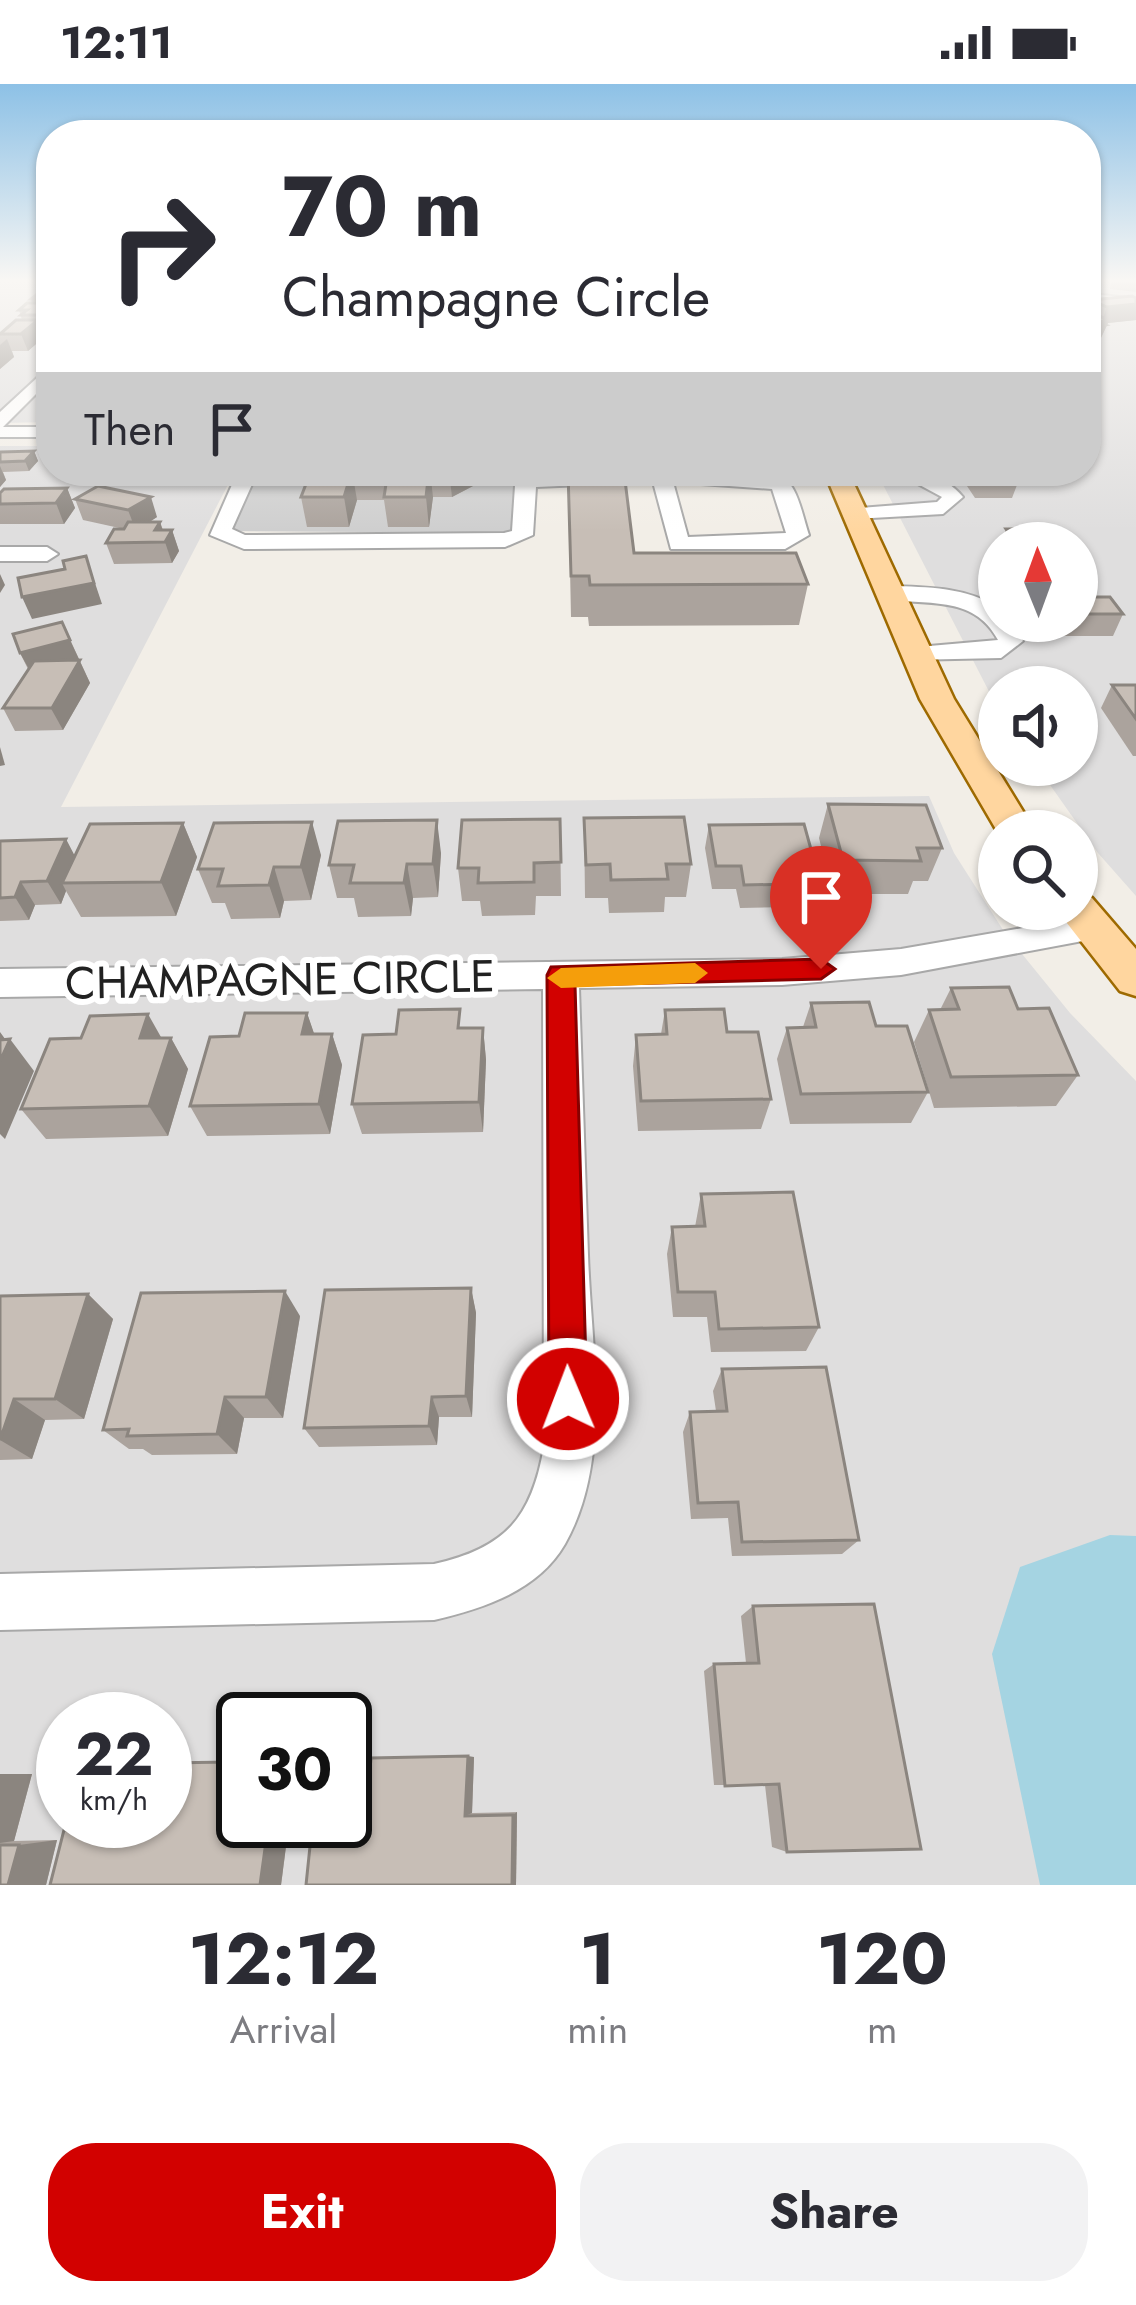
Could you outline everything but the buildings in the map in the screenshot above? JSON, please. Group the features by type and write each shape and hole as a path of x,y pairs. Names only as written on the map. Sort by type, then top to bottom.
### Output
{"main road":[{"path":"842,486 918,655 968,756 1003,810"}],"street":[{"path":"0,422 36,385"},
{"path":"0,432 36,431"},
{"path":"241,486 221,535 244,542 505,540 522,535 525,486"},
{"path":"664,486 680,547 716,567"},
{"path":"680,547 785,542 798,535 782,486"},
{"path":"854,513 944,508 953,497 942,486"},
{"path":"0,554 47,554"},
{"path":"890,593 958,597 978,605"},
{"path":"918,655 1001,650 1010,642"},
{"name":"CHAMPAGNE CIRCLE","path":"0,982 860,967 1112,945"},
{"name":"CHAMPAGNE CIRCLE","path":"0,1602 434,1592 466,1587 501,1573 530,1547 554,1516 566,1483 569,1446 561,975"}],"shaded area":[{"path":"0,363 36,363 36,422 0,423"},
{"path":"1101,363 1136,363 1136,896 1098,853 1098,810 1068,810 1051,786 1098,786 1098,666 978,666 978,670 884,486 1101,486"},
{"path":"0,446 36,446 36,486 227,486 61,807 929,796 954,853 978,891 978,930 1003,930 1070,1013 1136,1081 1136,1885 0,1885"},
{"path":"248,486 517,486 518,533 228,531"}],"water":[{"path":"1110,1535 1136,1536 1136,1885 1040,1885 992,1654 1020,1567"}],"slow traffic":[{"path":"561,978 695,973"}],"route":[{"path":"568,1399 561,975 821,969"}]}
